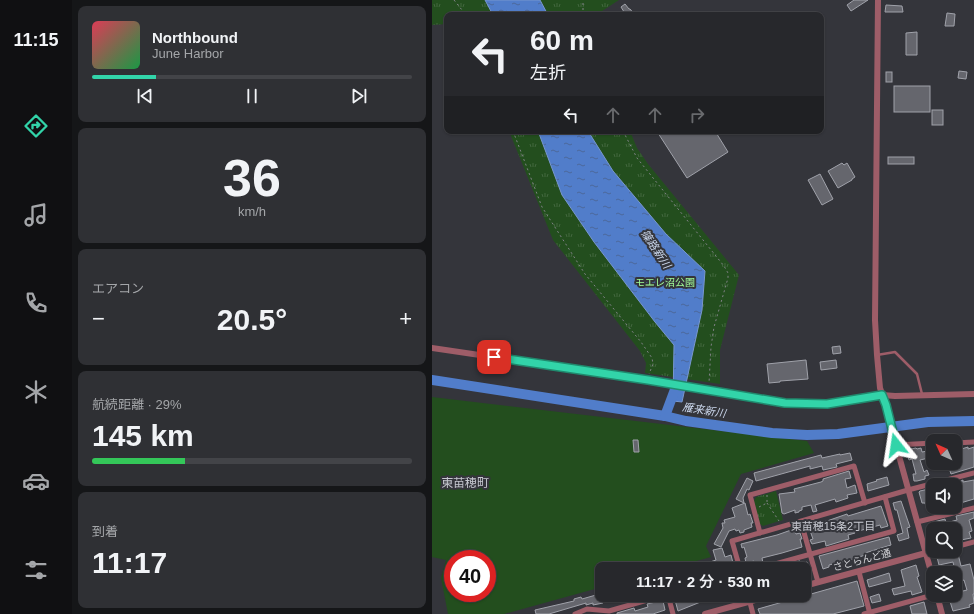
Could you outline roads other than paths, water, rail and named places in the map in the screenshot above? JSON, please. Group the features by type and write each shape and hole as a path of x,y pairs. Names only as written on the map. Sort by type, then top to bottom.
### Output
{"street":[{"path":"878,0 876,355 882,395 926,553"},
{"path":"432,348 650,380 785,403 811,405 827,404 882,395 974,394"},
{"path":"962,442 974,442"},
{"path":"896,445 926,443"},
{"path":"760,533 750,496 772,489 854,466 865,503"},
{"path":"738,562 732,541 908,490 974,473"},
{"path":"784,562 894,531 885,497"},
{"path":"917,522 974,508"},
{"path":"800,522 818,582"},
{"path":"962,545 974,542"},
{"name":"さとらんど通","path":"811,584 926,553"},
{"path":"859,572 870,613"},
{"path":"864,614 926,597"},
{"path":"575,614 587,609 609,611 641,602"},
{"path":"669,602 673,614"},
{"path":"705,614 712,613 739,602"},
{"path":"750,602 753,614"},
{"path":"939,602 942,614"}],"lane":[{"path":"876,355 895,352 917,374 922,394"}],"water":[{"path":"485,0 540,0 546,12 491,12"},
{"path":"539,134 590,134 613,171 666,234 705,271 702,310 682,402 673,401 674,345 594,242 562,195"}],"waterway":[{"name":"雁来新川","path":"432,380 665,416 686,421 772,433 807,435 838,434 928,422 974,421"},
{"name":"篠路新川","path":"665,416 677,384"}],"district":[{"name":"東苗穂町","path":"465,483"},
{"name":"東苗穂15条2丁目","path":"833,526"}],"park label":[{"name":"モエレ沼公園","path":"665,282"}]}
